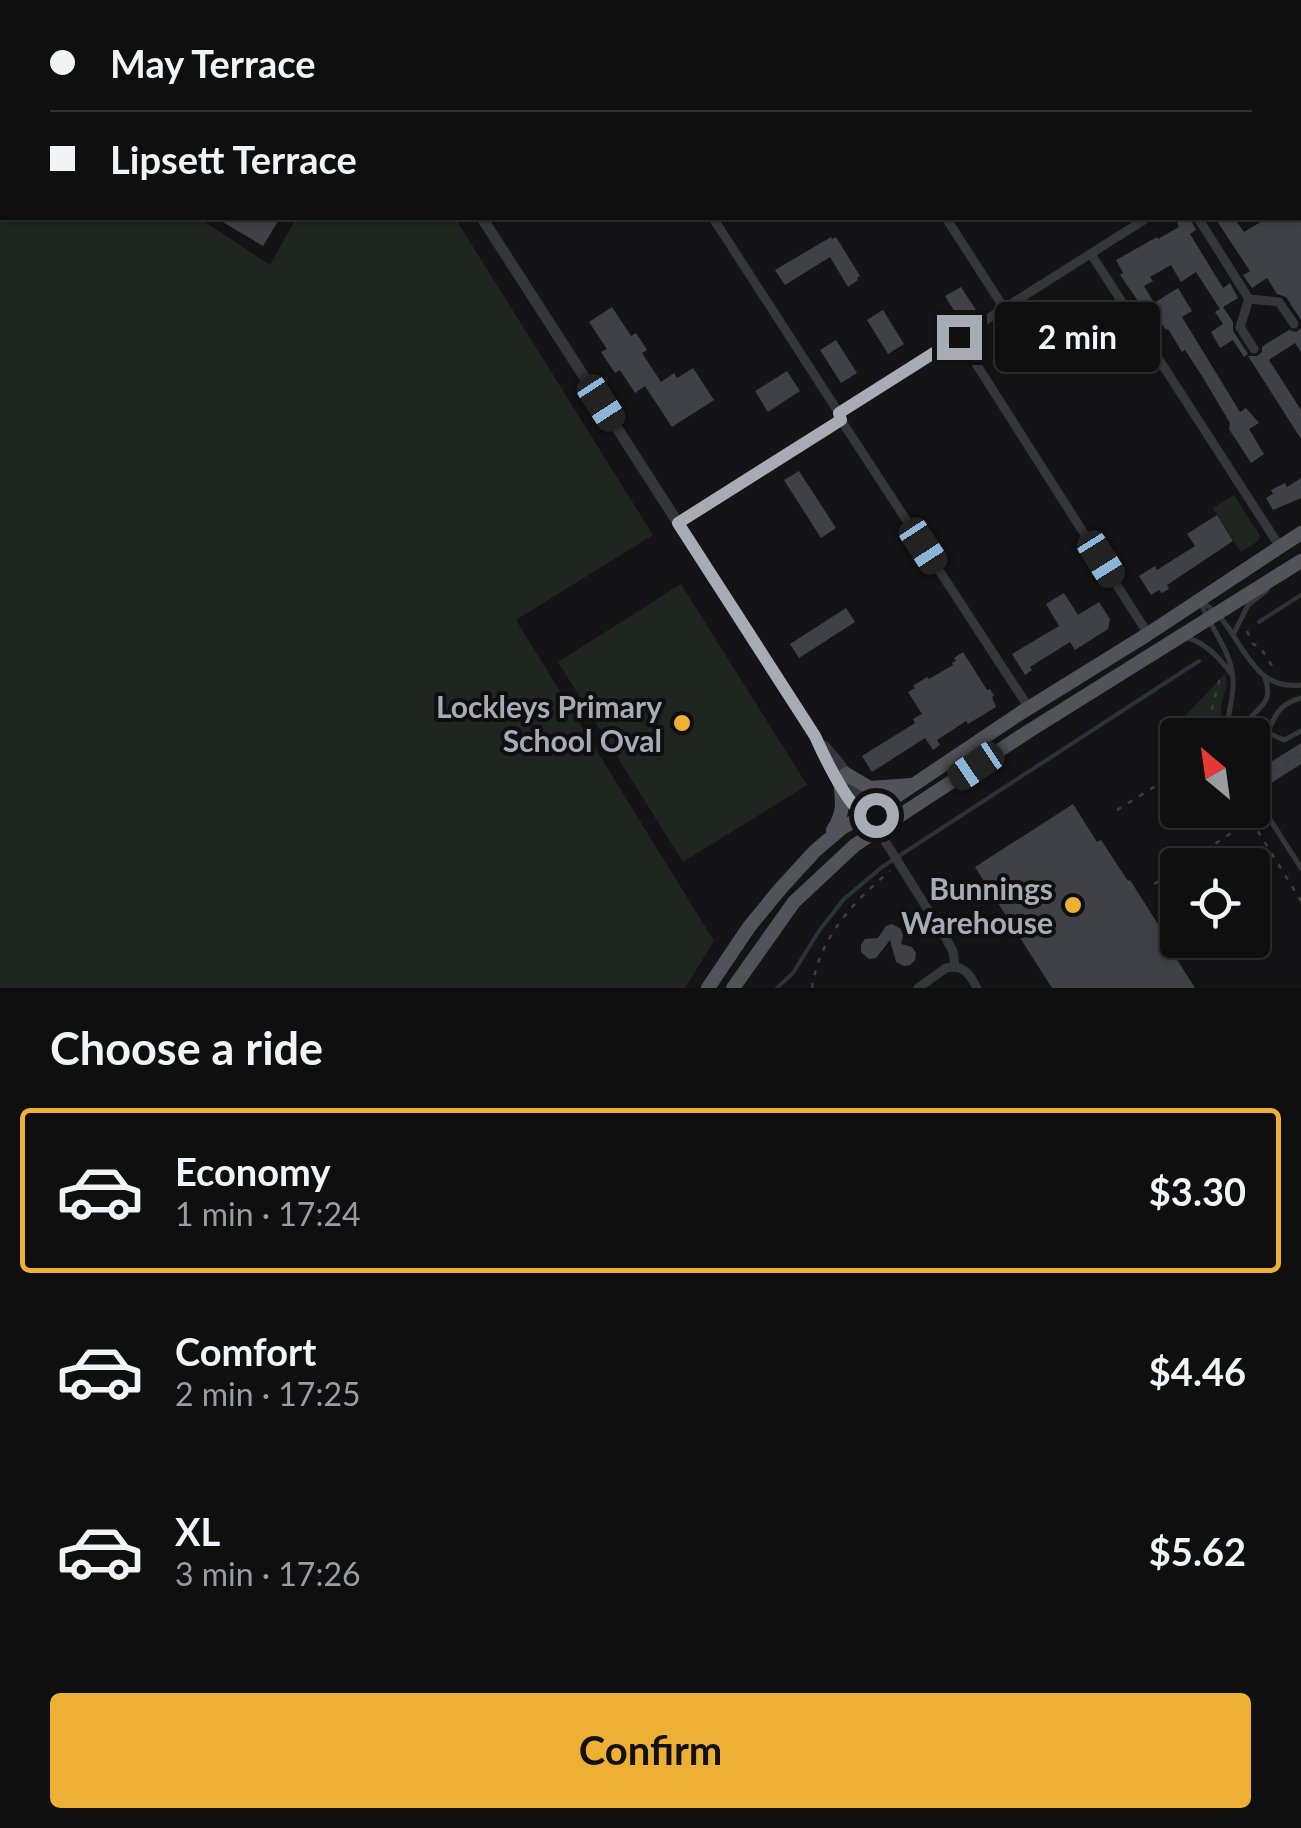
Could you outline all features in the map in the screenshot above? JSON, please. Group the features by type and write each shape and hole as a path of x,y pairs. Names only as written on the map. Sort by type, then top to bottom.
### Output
{"main road":[{"path":"708,988 780,888 842,828 1301,533"},
{"path":"1280,546 1296,550 1301,547"},
{"path":"734,988 794,902 855,845 1178,638 1216,623 1301,562"},
{"path":"820,847 842,815 843,778 874,789 913,784"},
{"path":"864,814 882,815 912,808"},
{"path":"855,845 864,814"}],"street":[{"path":"483,220 815,736 864,804 864,814"},
{"path":"715,220 1029,708"},
{"path":"947,220 1004,308"},
{"path":"678,523 959,337 1145,220"},
{"path":"1199,220 1250,300"},
{"path":"1091,254 1280,546"},
{"path":"1250,300 1278,302 1294,324"},
{"path":"1250,300 1240,327 1254,350"},
{"path":"959,337 1148,634"},
{"path":"878,830 946,936 955,967"},
{"path":"918,988 946,968 955,967 968,973 977,988"}],"lane":[{"path":"1233,634 1248,606 1301,562"},
{"path":"1200,600 1216,623 1228,653 1233,677 1228,718"},
{"path":"1200,600 1216,623 1233,634 1265,678 1270,691 1266,702 1249,718"},
{"path":"1178,638 1198,641 1222,660 1233,677"},
{"path":"1265,678 1301,685"},
{"path":"1270,728 1282,706 1301,698"},
{"path":"1270,734 1284,740 1301,732"},
{"path":"1270,820 1301,868"}],"path":[{"path":"1241,624 1278,674"},
{"path":"1209,718 1222,669"},
{"path":"1270,774 1301,754"},
{"path":"1117,810 1160,783"},
{"path":"1209,848 1239,828"},
{"path":"1256,828 1301,900"},
{"path":"812,988 828,938 858,900 899,863"},
{"path":"1154,884 1160,880"}],"shaded area":[{"path":"0,220 202,220 270,265 295,220 456,220 653,535 516,620 714,941 685,988 0,988"},
{"path":"1234,495 1260,536 1241,552 1213,508"},
{"name":"Lockleys Primary School Oval","path":"681,584 807,785 683,862 558,662"},
{"path":"1225,674 1222,718 1184,717"}],"building":[{"path":"219,220 279,220 263,246"},
{"path":"1191,220 1196,230 1190,234 1223,288 1230,283 1238,298 1223,307 1248,354 1244,357 1233,340 1220,348 1216,341 1211,332 1223,324 1215,312 1220,309 1196,272 1181,282 1171,265 1150,277 1153,281 1144,286 1153,301 1143,308 1120,275 1123,273 1116,260 1179,227 1177,223"},
{"path":"1216,220 1235,220 1244,232 1264,220 1301,220 1301,320 1267,278 1252,288 1243,275 1250,271"},
{"path":"836,237 860,276 858,280 848,287 830,257 785,285 775,270"},
{"path":"961,287 976,310 960,320 945,296"},
{"path":"1178,288 1192,311 1182,317 1240,412 1246,408 1259,423 1249,429 1264,454 1251,463 1202,376 1149,306"},
{"path":"612,307 631,336 636,333 647,350 642,353 661,382 674,373 677,378 693,368 714,400 672,427 645,386 635,393 620,370 615,373 601,352 607,349 589,322"},
{"path":"883,310 904,344 888,354 867,320"},
{"path":"1301,328 1301,352 1295,343 1269,360 1301,410 1301,439 1248,356 1257,356 1269,342"},
{"path":"836,340 857,373 841,383 820,350"},
{"path":"787,371 800,391 768,412 755,391"},
{"path":"799,471 836,528 821,538 784,480"},
{"path":"1301,478 1301,498 1273,510 1266,498 1273,494 1271,490 1285,483 1287,487"},
{"path":"1217,515 1233,541 1167,585 1169,589 1151,595 1139,576 1155,566 1157,570 1195,546 1187,534"},
{"path":"1064,593 1078,615 1099,602 1110,619 1108,629 1075,650 1070,642 1030,667 1032,670 1025,675 1012,654 1059,626 1046,604"},
{"path":"846,608 855,622 799,658 790,644"},
{"path":"963,652 987,690 990,689 996,707 937,740 940,745 933,750 925,738 872,772 862,756 915,723 913,719 922,714 908,692 927,677 953,665 954,658"},
{"path":"1301,743 1301,764 1270,784 1270,762"},
{"name":"Bunnings Warehouse","path":"1073,804 1160,927 1160,958 1176,958 1195,988 1052,988 975,867"},
{"path":"892,924 901,929 901,944 912,947 916,953 910,965 896,962 890,940 876,958 869,959 861,952 865,939 878,938"}],"waterway":[{"path":"1259,622 1301,595"},
{"path":"777,988 793,973 844,899 882,867 1199,661"}],"place":[{"name":"Lockleys Primary School Oval","path":"682,723"},
{"name":"Bunnings Warehouse","path":"1073,905"}],"route":[{"path":"876,815 864,814 856,808 815,736 678,523 841,420 839,413 959,337"}]}
